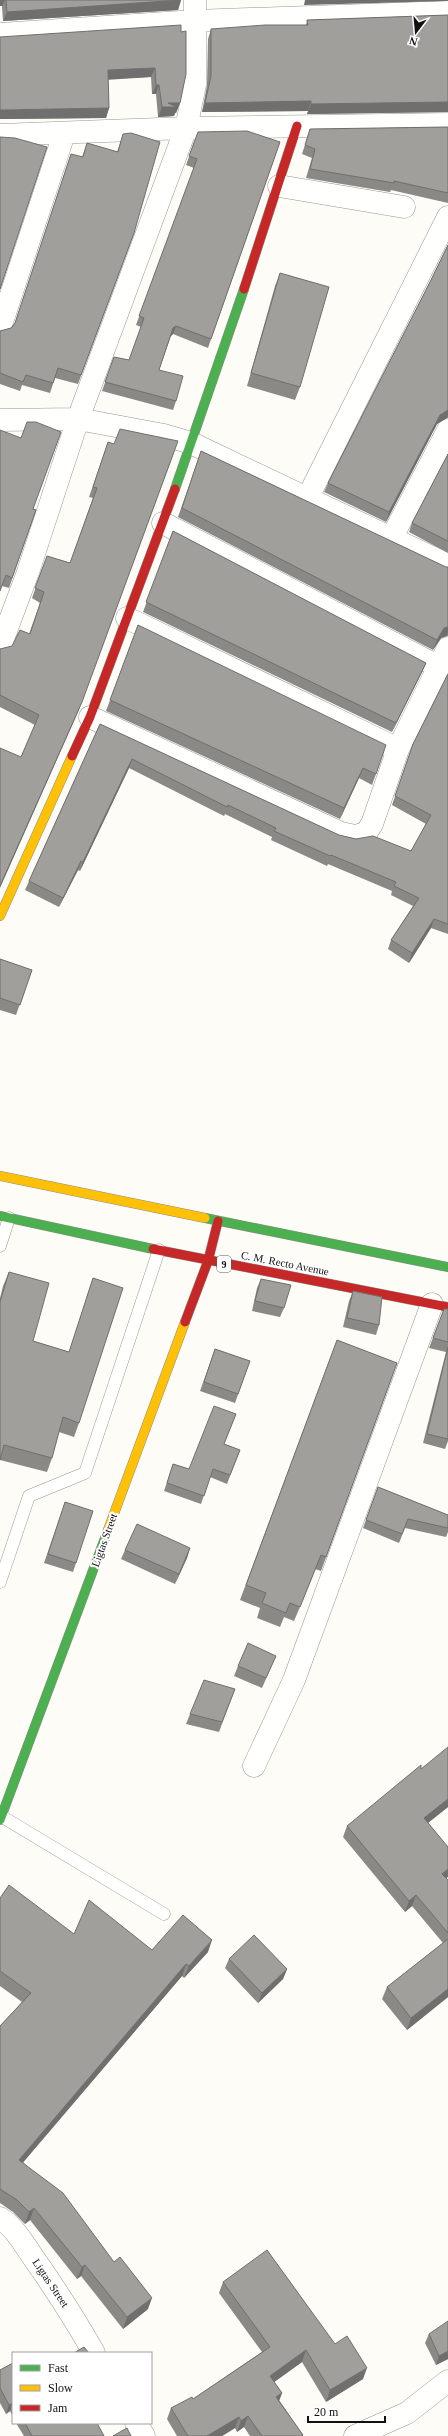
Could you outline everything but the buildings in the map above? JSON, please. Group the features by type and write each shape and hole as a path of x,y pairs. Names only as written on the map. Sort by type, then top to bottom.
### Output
{"main road":[{"path":"0,916 90,717 163,523 192,443 279,186 297,126"},
{"path":"0,1176 448,1267"},
{"name":"C. M. Recto Avenue","path":"4,1217 208,1261 440,1306"},
{"name":"Ligtas Street","path":"1,1818 208,1261 218,1221"}],"street":[{"path":"0,647 28,572 78,420 186,128 196,85 195,0"},
{"path":"0,34 195,21 448,12"},
{"path":"0,136 186,128 448,124"},
{"path":"0,328 64,134"},
{"path":"279,186 404,207"},
{"path":"308,497 448,217"},
{"path":"0,420 78,420 157,433 192,443 448,565"},
{"path":"392,537 448,430"},
{"path":"163,523 439,667"},
{"path":"127,618 398,749"},
{"path":"90,717 341,833 355,836 366,833 372,824 398,749 448,648"},
{"path":"254,1766 294,1680 440,1306"},
{"name":"Ligtas Street","path":"3,2227 62,2299 93,2352"},
{"path":"355,2436 407,2413 448,2381"},
{"path":"137,2424 144,2436"}],"lane":[{"path":"0,1246 4,1217"},
{"path":"0,1582 29,1496 85,1473 158,1250"},
{"path":"1,1818 164,1914"}],"traffic: fast":[{"path":"175,489 244,289"},
{"path":"0,1216 153,1249"},
{"path":"205,1218 448,1267"},
{"path":"0,1820 108,1530"}],"traffic: slow":[{"path":"0,916 72,756"},
{"path":"0,1176 205,1218"},
{"path":"108,1530 185,1322"}],"traffic: jam":[{"path":"244,289 297,126"},
{"path":"72,756 90,717 175,489"},
{"path":"185,1322 208,1261 218,1221"},
{"path":"153,1249 448,1307"}]}
